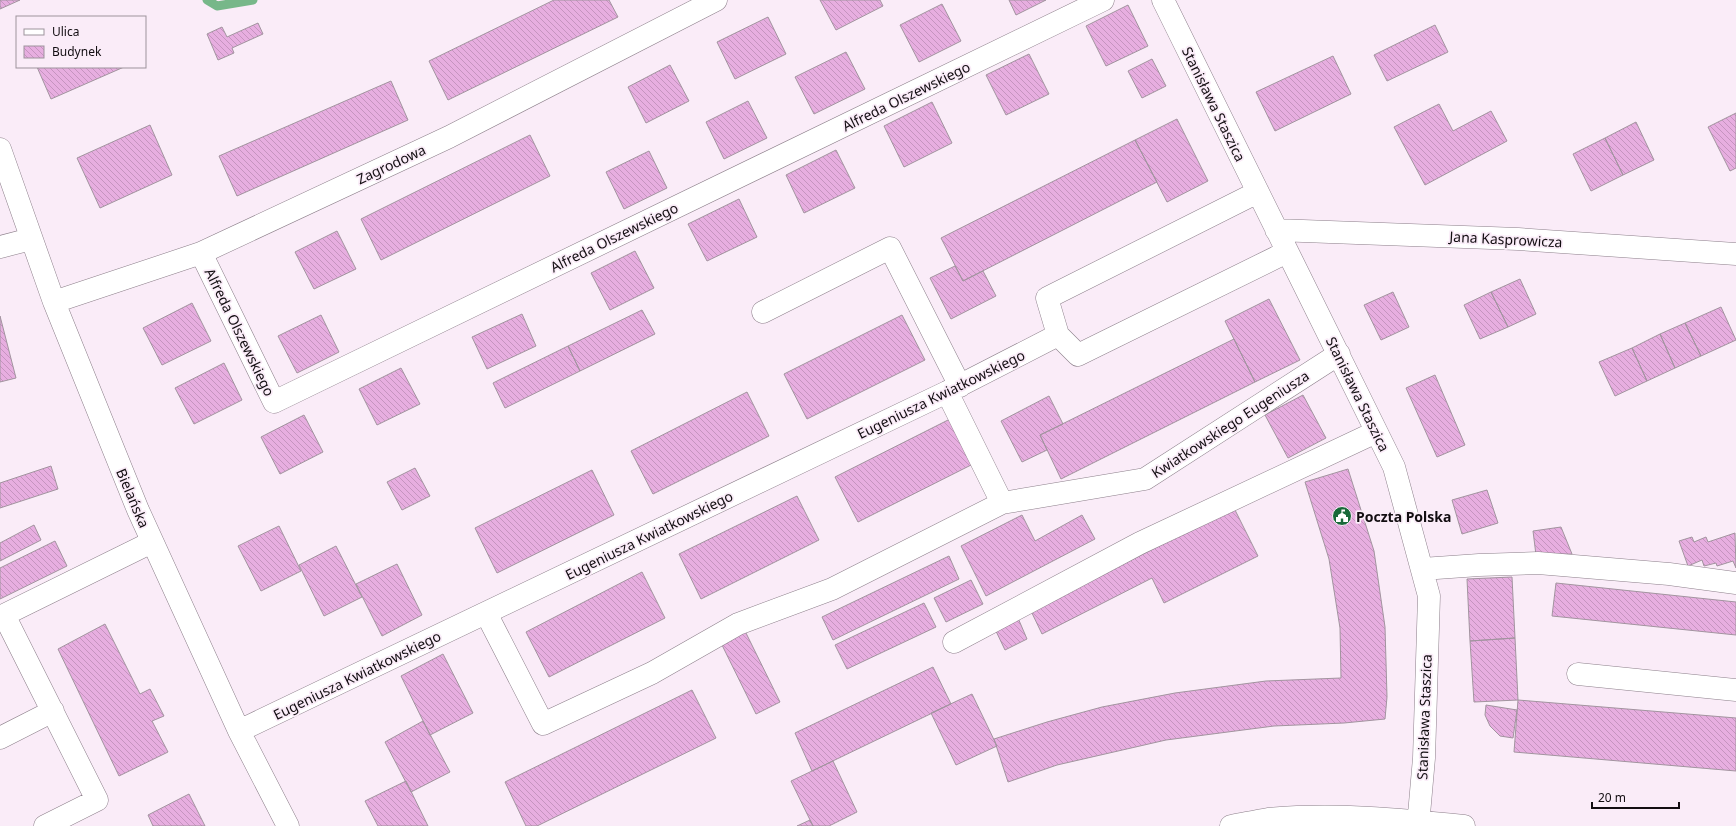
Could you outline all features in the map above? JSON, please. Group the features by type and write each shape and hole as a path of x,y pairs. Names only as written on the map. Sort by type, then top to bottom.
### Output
{"street":[{"name":"Zagrodowa","path":"54,302 201,253 449,138 716,0"},
{"name":"Alfreda Olszewskiego","path":"201,253 274,402 1103,0"},
{"name":"Stanisława Staszica","path":"1163,0 1394,467 1428,596 1424,758 1418,823"},
{"name":"Bielańska","path":"1,154 54,302 152,542 239,731 288,826"},
{"path":"1258,192 1047,298 1058,335 1078,355 1287,252"},
{"name":"Jana Kasprowicza","path":"1276,230 1518,238 1736,254"},
{"path":"0,247 31,239"},
{"path":"763,312 890,248 954,389 1002,503"},
{"name":"Eugeniusza Kwiatkowskiego","path":"239,731 954,389 1058,335"},
{"name":"Kwiatkowskiego Eugeniusza","path":"486,613 543,724 652,673 738,624 832,589 1002,503 1145,479 1339,354"},
{"path":"954,642 1140,543 1376,432"},
{"path":"45,826 97,800 53,711 2,616 152,542"},
{"path":"1422,569 1538,563 1669,574 1736,583"},
{"path":"1578,674 1736,690"},
{"path":"0,738 53,711"},
{"path":"1231,826 1267,819 1343,816 1464,826"}],"building":[{"path":"0,0 20,0 0,9"},
{"path":"554,0 609,0 618,17 448,100 429,61"},
{"path":"820,0 880,0 883,6 836,30"},
{"path":"1009,0 1046,0 1016,15"},
{"path":"942,4 961,41 919,62 900,25"},
{"path":"1128,5 1148,46 1106,66 1086,26"},
{"path":"768,17 786,54 735,79 717,42"},
{"path":"258,23 263,34 232,48 234,53 218,60 207,34 222,27 227,37"},
{"path":"1435,25 1448,52 1387,81 1374,55"},
{"path":"846,52 865,89 814,114 795,77"},
{"path":"1029,54 1049,94 1006,115 986,75"},
{"path":"1333,56 1351,94 1275,131 1256,92"},
{"path":"1152,59 1166,86 1142,98 1128,71"},
{"path":"670,65 689,101 646,123 628,87"},
{"path":"37,68 122,68 51,99"},
{"path":"391,81 408,120 237,196 219,156"},
{"path":"748,101 767,138 724,159 706,122"},
{"path":"932,102 952,143 904,167 884,126"},
{"path":"1439,104 1453,131 1491,111 1507,141 1425,185 1394,127"},
{"path":"1736,113 1736,168 1730,171 1708,127"},
{"path":"1177,119 1208,181 1167,202 1135,140"},
{"path":"1636,122 1654,160 1623,175 1605,138"},
{"path":"150,125 172,175 100,208 77,158"},
{"path":"530,135 550,176 381,260 361,219"},
{"path":"1605,138 1623,175 1591,191 1573,154"},
{"path":"1135,140 1157,182 963,281 941,238"},
{"path":"836,150 855,188 804,213 786,175"},
{"path":"649,151 667,188 624,209 606,172"},
{"path":"739,199 757,237 707,261 688,224"},
{"path":"337,231 356,269 314,289 295,252"},
{"path":"635,251 654,288 610,310 591,273"},
{"path":"955,266 963,281 983,271 996,296 951,319 930,278"},
{"path":"1520,279 1536,314 1508,327 1491,292"},
{"path":"1393,292 1409,327 1381,340 1364,305"},
{"path":"1491,292 1508,327 1480,339 1464,305"},
{"path":"1269,299 1300,360 1255,382 1225,321"},
{"path":"192,303 211,341 162,365 143,328"},
{"path":"1721,307 1736,340 1701,356 1685,323"},
{"path":"642,310 655,334 580,371 568,346"},
{"path":"522,314 536,346 487,369 472,337"},
{"path":"321,315 339,352 297,373 278,336"},
{"path":"902,315 925,360 807,419 784,374"},
{"path":"0,316 16,378 0,382"},
{"path":"1685,323 1701,356 1675,368 1660,334"},
{"path":"1660,334 1675,368 1647,381 1632,348"},
{"path":"1234,339 1255,382 1061,479 1040,435"},
{"path":"568,346 580,371 505,408 493,383"},
{"path":"1632,348 1647,381 1615,396 1599,362"},
{"path":"224,363 242,400 194,424 175,388"},
{"path":"401,368 420,404 377,425 359,389"},
{"path":"1435,375 1465,445 1437,457 1406,388"},
{"path":"747,392 769,436 653,494 631,451"},
{"path":"1303,395 1326,438 1288,458 1265,415"},
{"path":"1049,396 1063,424 1040,435 1047,450 1022,462 1001,421"},
{"path":"304,415 323,452 280,474 261,437"},
{"path":"952,418 975,463 858,522 835,477"},
{"path":"51,466 58,489 0,508 0,483"},
{"path":"415,468 430,496 402,510 387,482"},
{"path":"1348,469 1374,551 1385,627 1387,697 1385,719 1344,723 1274,726 1166,740 1057,765 1008,782 994,739 1047,722 1102,707 1175,693 1266,681 1341,678 1340,628 1329,559 1305,482"},
{"path":"592,470 614,515 497,573 475,528"},
{"path":"1487,490 1498,523 1462,534 1452,500"},
{"path":"797,496 819,540 701,599 679,554"},
{"path":"1234,508 1258,556 1164,603 1152,578 1042,634 1031,611"},
{"path":"1022,515 1035,541 1082,515 1095,539 986,596 961,546"},
{"path":"34,525 41,540 0,561 0,543"},
{"path":"279,526 301,571 261,591 238,546"},
{"path":"1561,527 1572,554 1536,555 1533,531"},
{"path":"1735,533 1736,568 1733,561 1717,566 1716,563 1704,566 1702,560 1688,566 1679,541 1692,537 1694,542 1706,537 1708,542"},
{"path":"55,541 67,566 0,599 0,568"},
{"path":"336,546 362,597 324,616 299,565"},
{"path":"949,556 959,579 833,640 822,617"},
{"path":"397,564 422,615 382,636 356,584"},
{"path":"642,572 665,618 549,677 526,632"},
{"path":"1512,577 1515,638 1470,641 1467,579"},
{"path":"971,580 983,604 946,622 934,598"},
{"path":"1556,583 1736,602 1736,635 1552,616"},
{"path":"924,603 936,627 847,669 835,645"},
{"path":"1018,618 1027,639 1005,650 995,629"},
{"path":"105,624 140,694 150,689 164,716 152,721 168,752 119,776 58,649"},
{"path":"745,631 780,702 756,714 721,643"},
{"path":"1515,638 1518,700 1474,702 1470,641"},
{"path":"443,654 473,713 430,735 401,676"},
{"path":"933,667 951,704 812,771 795,733"},
{"path":"692,690 716,738 537,826 526,826 505,782"},
{"path":"972,694 997,746 956,765 931,713"},
{"path":"1518,700 1736,718 1736,771 1514,752"},
{"path":"1486,705 1517,710 1513,738 1500,736 1490,726 1485,715"},
{"path":"423,721 450,772 411,792 385,742"},
{"path":"833,761 857,812 829,826 813,826 791,781"},
{"path":"406,781 428,826 378,826 365,801"},
{"path":"189,794 205,826 153,826 148,815"},
{"path":"810,820 813,826 797,826"}],"waterway":[{"path":"207,0 217,6 253,0"}],"place":[{"name":"Poczta Polska","path":"1342,516"}]}
